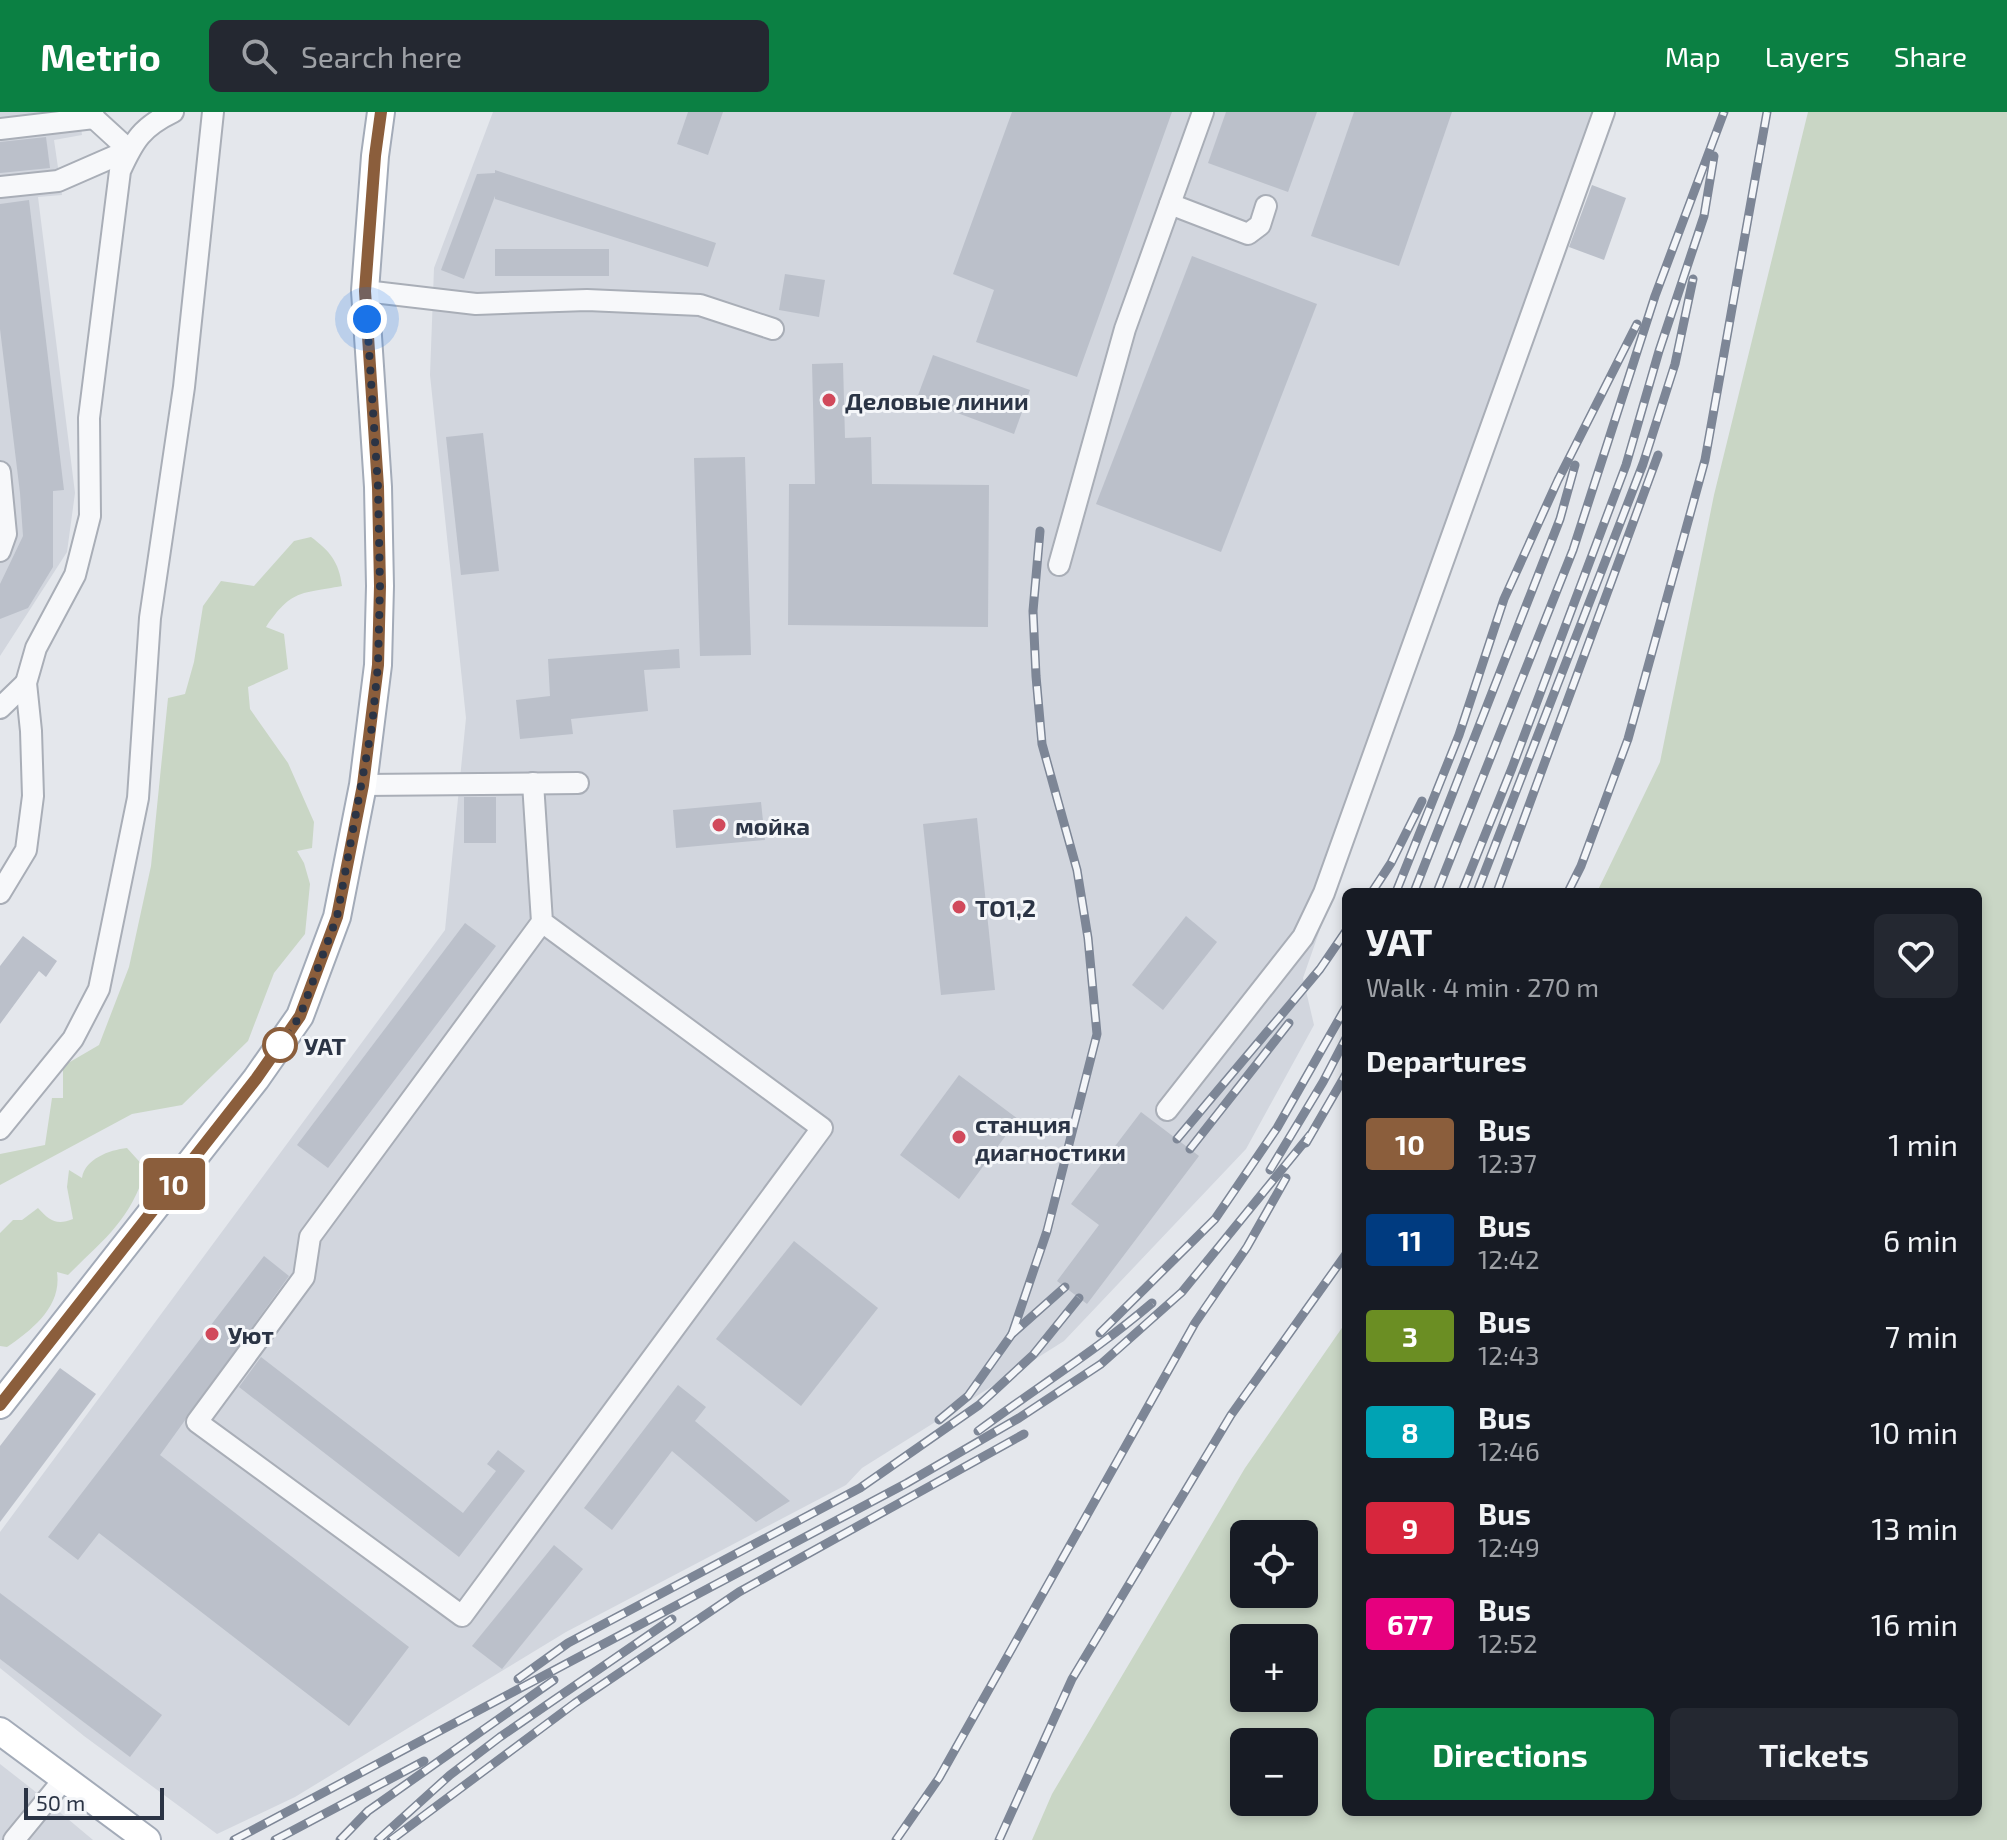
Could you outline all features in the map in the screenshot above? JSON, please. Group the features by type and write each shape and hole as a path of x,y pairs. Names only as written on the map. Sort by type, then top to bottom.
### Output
{"main road":[{"path":"0,1404 256,1079 300,1016 337,917 363,785 378,665 378,487 365,291 381,112"},
{"path":"0,1731 147,1840"}],"street":[{"path":"0,893 26,850 33,796 26,683 36,648 75,575 90,516 89,418 120,171 129,150 149,124 173,112"},
{"path":"0,1129 73,1039 99,989 138,798 150,618 184,387 213,112"},
{"path":"1059,565 1125,329 1203,112"},
{"path":"1167,1110 1303,937 1324,893 1604,112"},
{"path":"0,129 93,115 129,150"},
{"path":"0,187 58,181 129,150"},
{"path":"1170,204 1248,234 1260,225 1266,206"},
{"path":"365,291 476,304 587,300 700,305 773,329"},
{"path":"0,472 6,534 0,551"},
{"path":"0,708 26,683"},
{"path":"533,783 542,922 310,1237 304,1277 197,1422 462,1616 822,1128 542,922"},
{"path":"363,785 578,783"},
{"path":"14,1840 65,1778"}],"shaded area":[{"path":"0,112 79,112 82,135 54,140 62,195 38,197 75,493 67,552 0,656"},
{"path":"493,112 1606,112 1303,978 1314,1025 1246,1149 1064,1341 862,1468 846,1485 566,1632 295,1797 217,1834 84,1736 0,1668 0,1532 445,930 466,718 430,375 434,268"},
{"path":"0,1764 32,1789 93,1840 0,1840"}],"green space":[{"path":"1808,112 2007,112 2007,1840 1032,1840 1052,1794 1245,1468 1342,1328 1342,1816 1982,1816 1982,888 1599,888 1660,762 1714,495"},
{"path":"311,537 332,558 339,570 342,586 306,592 283,606 266,627 284,634 288,669 248,687 250,709 288,763 314,822 312,848 297,851 310,884 305,934 274,973 248,1041 182,1105 132,1114 0,1185 0,1154 45,1145 52,1098 63,1098 63,1066 99,1045 129,967 151,866 168,698 185,694 194,662 203,606 221,581 254,586 294,541"},
{"path":"127,1148 146,1169 124,1216 68,1275 57,1272 55,1296 44,1316 7,1347 0,1346 0,1233 13,1220 22,1220 38,1208 53,1221 73,1219 67,1187 69,1170 82,1178 88,1166 99,1157"}],"building":[{"path":"688,112 723,112 708,155 677,144"},
{"path":"1012,112 1172,112 1077,377 976,342 994,290 953,274"},
{"path":"1226,112 1317,112 1288,192 1208,163"},
{"path":"1354,112 1452,112 1399,266 1311,236"},
{"path":"46,137 50,168 0,173 0,142"},
{"path":"495,170 716,243 708,267 495,199 495,196 464,279 441,270 477,174 495,173"},
{"path":"1592,185 1626,198 1604,260 1569,247"},
{"path":"29,200 64,490 53,491 53,567 28,608 0,619 0,584 23,536 0,329 0,204"},
{"path":"495,249 609,249 609,276 495,276"},
{"path":"1192,256 1317,304 1221,552 1096,504"},
{"path":"785,274 825,280 819,317 779,310"},
{"path":"933,355 1030,390 1014,434 917,398"},
{"path":"843,363 845,438 871,437 872,484 989,485 988,627 788,625 789,484 815,484 812,364"},
{"path":"483,433 499,571 461,575 446,437"},
{"path":"745,457 751,655 700,656 694,458"},
{"path":"679,649 680,668 644,670 648,711 571,719 573,734 520,739 516,700 550,696 548,659"},
{"path":"464,797 496,797 496,843 464,843"},
{"name":"мойка","path":"761,802 765,840 676,848 673,810"},
{"name":"ТО1,2","path":"977,818 995,990 941,995 923,824"},
{"path":"1186,916 1217,942 1163,1010 1132,985"},
{"path":"465,923 496,946 328,1168 297,1145"},
{"path":"23,936 57,961 46,977 39,971 0,1024 0,966"},
{"name":"станция диагностики","path":"959,1075 1018,1119 959,1199 900,1155"},
{"path":"1141,1112 1199,1156 1087,1304 1057,1281 1099,1225 1071,1204"},
{"path":"794,1241 878,1308 801,1406 716,1339"},
{"path":"264,1256 289,1276 160,1455 409,1647 349,1726 99,1533 78,1560 48,1537"},
{"path":"261,1357 463,1513 496,1471 487,1464 498,1450 525,1471 459,1557 239,1387"},
{"path":"60,1368 96,1394 0,1522 0,1446"},
{"path":"678,1385 706,1407 695,1421 790,1501 756,1522 672,1451 612,1530 584,1508"},
{"path":"554,1545 583,1569 502,1669 472,1646"},
{"path":"0,1593 162,1715 130,1757 0,1659"}],"railway":[{"path":"1439,888 1573,550 1655,296 1724,112"},
{"path":"1570,888 1628,739 1705,460 1767,112"},
{"path":"1464,888 1626,465 1659,351 1704,216 1714,156"},
{"path":"1479,888 1643,464 1675,364 1693,279"},
{"path":"1398,888 1459,735 1504,599 1558,480 1637,324"},
{"path":"1498,888 1658,455"},
{"path":"1416,888 1560,519 1575,465"},
{"path":"1012,1334 1047,1231 1097,1034 1088,938 1077,870 1042,744 1033,611 1040,531"},
{"path":"1375,888 1391,863 1422,801"},
{"path":"1177,1139 1320,969 1342,937"},
{"path":"1100,1333 1215,1219 1277,1128 1342,1014"},
{"path":"1190,1149 1289,1023"},
{"path":"1270,1170 1342,1046"},
{"path":"1306,1143 1342,1081"},
{"path":"234,1840 907,1483 1019,1418 1101,1364 1182,1292 1310,1135"},
{"path":"896,1840 939,1778 1195,1323 1247,1247 1286,1178"},
{"path":"999,1840 1072,1679 1231,1415 1342,1260"},
{"path":"939,1420 968,1396 1012,1334 1065,1287"},
{"path":"518,1679 568,1643 860,1488 979,1405 1033,1355 1079,1298"},
{"path":"978,1431 1152,1303"},
{"path":"391,1840 575,1703 739,1592 1024,1434"},
{"path":"378,1840 450,1775 500,1737 672,1619"},
{"path":"340,1840 368,1811 554,1680"},
{"path":"275,1840 424,1761"}],"bus line":[{"name":"10","path":"0,1405 256,1079 300,1016 337,917 363,785 378,665 378,487 365,291 381,112"}],"place":[{"name":"Деловые линии","path":"829,400"},
{"name":"мойка","path":"719,825"},
{"name":"ТО1,2","path":"959,907"},
{"name":"УАТ","path":"280,1045"},
{"name":"станция диагностики","path":"959,1137"},
{"name":"Уют","path":"212,1334"}],"route":[{"path":"280,1045 300,1016 337,917 372,726 378,665 380,586 378,487 367,319"}]}
